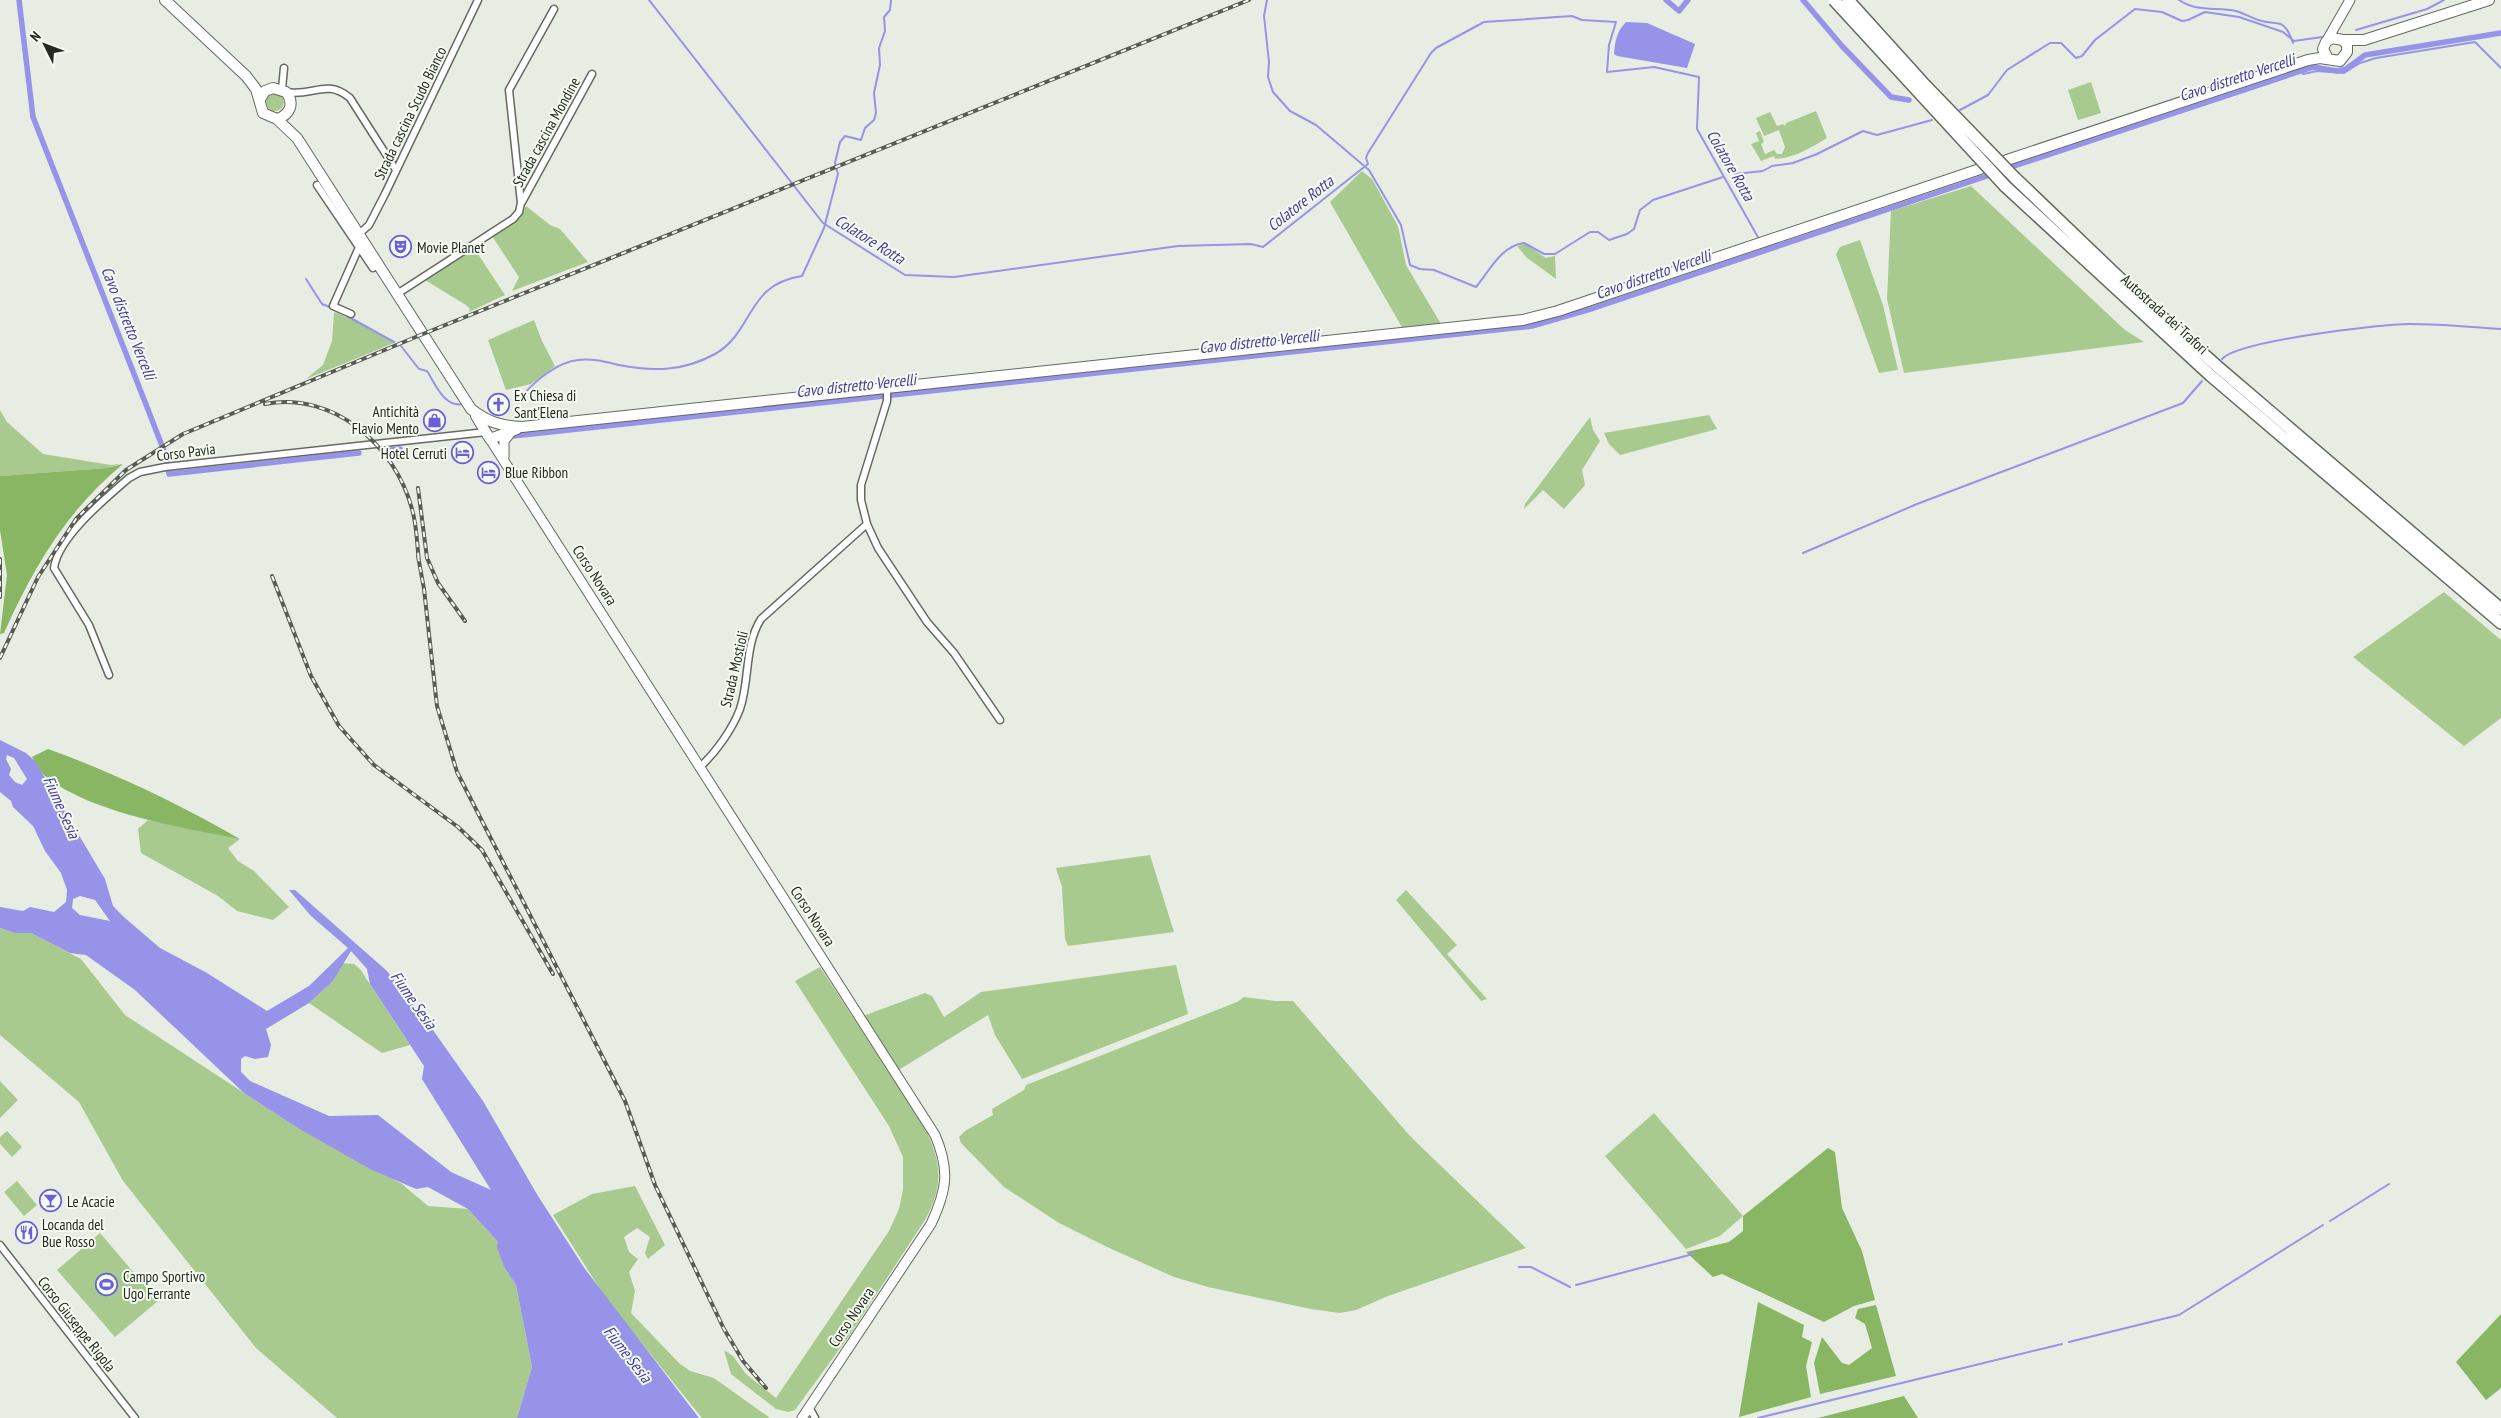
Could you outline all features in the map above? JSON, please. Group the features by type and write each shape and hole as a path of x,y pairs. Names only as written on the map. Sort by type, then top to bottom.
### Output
{"highway":[{"name":"Autostrada dei Trafori","path":"1834,0 2005,186 2210,375 2501,623"},
{"name":"Autostrada dei Trafori","path":"1848,0 2015,178 2134,292 2218,367 2501,608"}],"main road":[{"path":"165,0 246,76 260,99 263,113 277,119 297,138"},
{"path":"2328,59 2324,53 2325,44 2350,0"},
{"path":"2308,60 2332,38 2364,40 2489,0"},
{"path":"2339,20 2337,30 2341,39 2347,45 2346,55"},
{"path":"2008,160 2308,60 2328,59 2340,61 2364,40"},
{"path":"246,76 277,89 289,108 297,138"},
{"path":"260,99 277,89"},
{"path":"277,119 289,108"},
{"name":"Corso Novara","path":"297,138 360,240 471,408 935,1135 945,1163 946,1180 942,1201 931,1224 802,1418"},
{"path":"488,435 508,428 887,389 1540,316 1980,169"},
{"path":"471,408 483,419 508,428"},
{"path":"504,460 504,441 508,428"}],"street":[{"name":"Strada cascina Scudo Bianco","path":"351,314 333,306 360,240 478,0"},
{"name":"Strada cascina Mondine","path":"521,203 509,90 554,9"},
{"path":"283,71 277,89 305,94 332,87 346,94 396,170"},
{"name":"Strada cascina Mondine","path":"397,294 513,219 519,212 521,203 592,74"},
{"path":"289,108 305,94"},
{"path":"317,185 360,240 373,268"},
{"path":"887,389 887,401 861,485 861,500 867,524 878,548 927,622 954,653 1000,720"},
{"name":"Corso Pavia","path":"109,675 88,624 54,568 55,563 73,533 113,492 140,472 168,466 488,435"},
{"name":"Strada Mostioli","path":"700,767 728,732 740,709 752,637 761,619 867,524"},
{"name":"Corso Giuseppe Rigola","path":"0,1245 135,1418"},
{"path":"809,1407 815,1418"}],"green space":[{"path":"2091,82 2101,113 2078,120 2068,90"},
{"path":"271,93 279,93 284,98 282,109 271,111 266,106 266,98"},
{"path":"1816,111 1827,138 1796,155 1775,159 1774,156 1761,161 1751,144 1759,141 1756,133 1760,131 1764,142 1761,144 1765,154 1774,150 1777,154 1782,154 1785,147 1779,130 1764,136 1756,118 1770,112 1777,126 1783,124 1785,126 1786,123"},
{"path":"1362,171 1372,179 1398,226 1406,265 1441,324 1403,329 1330,202"},
{"path":"1971,186 2125,330 2144,342 1904,373 1887,299 1891,211"},
{"path":"526,206 550,225 560,229 588,262 512,291 519,277 492,236 520,218"},
{"path":"1860,240 1883,305 1898,370 1879,373 1836,254 1840,247"},
{"path":"1525,244 1546,258 1555,256 1556,279 1526,257 1517,246"},
{"path":"474,248 505,295 469,312 470,309 466,305 425,280"},
{"path":"334,312 367,326 394,343 306,379 323,365 332,341"},
{"path":"534,320 555,366 531,384 506,390 488,340"},
{"path":"0,410 7,422 43,454 111,465 121,464 107,468 0,476"},
{"path":"1709,415 1717,429 1620,455 1609,444 1604,433"},
{"path":"1590,417 1593,430 1600,441 1582,470 1585,485 1564,509 1543,490 1524,509 1525,504"},
{"path":"123,464 85,501 53,541 27,586 4,633 0,634 7,575 0,530 0,476 107,468"},
{"path":"2444,592 2501,640 2501,718 2464,746 2353,657"},
{"path":"48,749 98,768 146,790 240,839 138,817 87,800 64,789 41,772 32,757"},
{"path":"148,820 240,839 228,848 238,861 254,871 289,907 273,920 237,911 218,896 141,853 138,829"},
{"path":"1150,855 1174,932 1068,946 1065,939 1062,887 1056,868"},
{"path":"1406,890 1457,945 1447,954 1487,999 1481,1001 1396,900"},
{"path":"0,928 15,933 31,933 81,959 125,1015 296,1127 402,1184 428,1206 468,1209 498,1242 504,1267 516,1285 532,1367 517,1418 337,1418 256,1348 123,1181 79,1102 0,1035"},
{"path":"342,963 354,964 360,969 410,1045 382,1053 309,1003 333,981"},
{"path":"1176,965 1188,1014 1022,1079 995,1035 988,1015 897,1071 863,1016 925,993 932,996 944,1017 981,992"},
{"path":"820,967 923,1124 934,1149 937,1161 938,1183 936,1195 925,1220 849,1336 795,1410 788,1412 776,1409 731,1374 724,1350 733,1356 746,1374 776,1398 889,1231 899,1209 903,1190 903,1157 889,1126 795,981"},
{"path":"1244,997 1293,1001 1410,1136 1526,1248 1388,1296 1356,1310 1340,1313 1311,1309 1208,1287 1174,1277 1107,1247 1059,1223 1004,1187 961,1143 959,1137 965,1131 993,1115 992,1109 1024,1090 1026,1085 1237,1002"},
{"path":"0,1081 18,1100 0,1118"},
{"path":"1654,1113 1743,1216 1720,1236 1686,1249 1605,1156"},
{"path":"7,1131 22,1147 12,1157 0,1144 0,1137"},
{"path":"1828,1148 1835,1152 1842,1208 1862,1251 1875,1300 1854,1306 1824,1322 1722,1274 1713,1277 1686,1252 1729,1242 1743,1231 1743,1216"},
{"path":"17,1181 37,1205 24,1216 4,1192"},
{"path":"635,1186 665,1245 648,1259 645,1253 650,1237 637,1228 624,1237 629,1252 638,1259 629,1272 635,1291 631,1313 679,1363 690,1371 714,1378 770,1418 702,1418 607,1300 553,1215 592,1194"},
{"name":"Campo Sportivo Ugo Ferrante","path":"100,1233 158,1301 115,1337 57,1270"},
{"path":"1758,1302 1804,1325 1802,1337 1812,1342 1806,1366 1811,1397 1739,1417"},
{"path":"1876,1305 1896,1376 1820,1394 1814,1363 1822,1337 1842,1363 1849,1365 1872,1348 1865,1324 1855,1318 1858,1309"},
{"path":"2501,1314 2501,1388 2486,1400 2456,1362"},
{"path":"1904,1396 1918,1418 1818,1418"}],"water":[{"path":"1626,22 1647,23 1695,44 1687,68 1614,54 1617,36"},
{"name":"Fiume Sesia","path":"0,740 26,753 35,761 105,879 113,906 160,948 207,973 267,1011 309,986 348,948 311,916 289,890 295,890 387,971 428,1023 483,1101 538,1196 585,1269 699,1418 517,1418 532,1367 516,1285 504,1267 497,1247 498,1242 468,1209 428,1187 416,1189 372,1170 296,1127 244,1093 135,990 86,955 70,953 31,933 15,933 0,928 0,907 23,911 30,907 54,912 66,902 67,890 61,873 45,851 33,826 13,807 11,801 0,792","holes":["7,755 14,758 27,779 22,785 15,782 9,775 11,769 6,759","80,896 95,900 110,921 80,915 72,908 73,899","351,951 367,969 370,984 424,1066 422,1079 491,1190 451,1172 378,1115 329,1116 250,1081 241,1072 241,1059 245,1056 255,1059 268,1057 271,1045 266,1029 309,1003 333,981"]}],"waterway":[{"name":"Cavo distretto Vercelli","path":"19,0 33,117 166,456 169,474 359,453"},
{"name":"Colatore Rotta","path":"649,0 823,223 905,275 954,277 1178,246 1251,244 1263,247 1368,164 1366,158 1368,153 1436,48 1484,22 1572,16 1582,20 1616,22 1609,45 1607,72 1654,67 1699,77 1697,129 1759,239"},
{"path":"524,394 548,372 570,361 593,360 644,369 657,369 680,367 703,360 728,345 760,298 770,288 784,281 802,276 824,228 838,174 835,163 840,142 845,136 861,140 865,128 874,120 876,113 874,93 880,65 879,48 885,31 884,17 890,10 891,0"},
{"path":"1267,0 1264,16 1269,62 1268,77 1273,92 1290,111 1316,125 1369,170 1401,225 1410,265 1420,269 1434,270 1476,287 1502,254 1516,245 1524,243 1544,254 1555,254 1590,232 1598,232 1609,240 1627,234 1634,229 1640,210 1653,200 1723,177"},
{"path":"1666,0 1679,11 1688,0"},
{"path":"1803,0 1842,46 1891,97 1909,100"},
{"path":"2179,0 2192,6 2236,11 2258,20 2283,25 2293,43"},
{"path":"2356,30 2427,9 2444,0"},
{"path":"1960,110 1988,95 2007,70 2050,43 2061,43 2076,58 2082,56 2095,40 2135,9 2162,12 2182,21 2205,12 2239,17 2283,32 2294,41 2322,37"},
{"name":"Cavo distretto Vercelli","path":"2014,166 2313,67 2337,71 2346,69 2365,55 2501,33"},
{"path":"2302,72 2303,74 2317,71 2344,73 2360,63 2376,58 2475,42 2501,68"},
{"path":"1735,174 1763,171 1772,166 1793,163 1817,154 1863,131 1877,135 1932,120"},
{"name":"Cavo distretto Vercelli","path":"513,436 1532,326 1594,308 1987,176"},
{"name":"Colatore Rotta","path":"1763,245 1766,250"},
{"path":"306,279 322,304 332,308"},
{"path":"347,316 394,342"},
{"path":"2222,359 2233,352 2281,340 2370,327 2421,324 2501,329"},
{"path":"401,346 419,369 427,371 445,398 450,402 463,404"},
{"path":"1803,553 1917,504 2183,403 2202,381"},
{"name":"Cavo distretto Vercelli","path":"383,451 400,449"},
{"path":"2330,1221 2389,1184"},
{"path":"2069,1342 2179,1315 2323,1225"},
{"path":"1576,1285 1693,1254"},
{"path":"1519,1267 1531,1267 1570,1287"},
{"path":"1758,1418 2062,1344"}],"railway":[{"path":"0,658 38,577 76,519 126,470 183,434 423,334 1249,0"},
{"path":"265,404 290,402 314,406 337,415 358,428 376,444 404,486 414,515 419,562"},
{"path":"418,488 427,558 438,583 465,621"},
{"path":"418,556 424,589 437,706 457,772 625,1101 655,1185 724,1329 743,1361 766,1388"},
{"path":"0,559 0,597"},
{"path":"272,576 311,676 339,726 374,765 458,827 482,850 553,974"}],"place":[{"name":"Movie Planet","path":"401,247"},
{"name":"Ex Chiesa di Sant'Elena","path":"498,404"},
{"name":"Antichità Flavio Mento","path":"435,420"},
{"name":"Hotel Cerruti","path":"463,453"},
{"name":"Blue Ribbon","path":"489,472"},
{"name":"Le Acacie","path":"51,1201"},
{"name":"Locanda del Bue Rosso","path":"26,1233"},
{"name":"Campo Sportivo Ugo Ferrante","path":"107,1285"}]}
